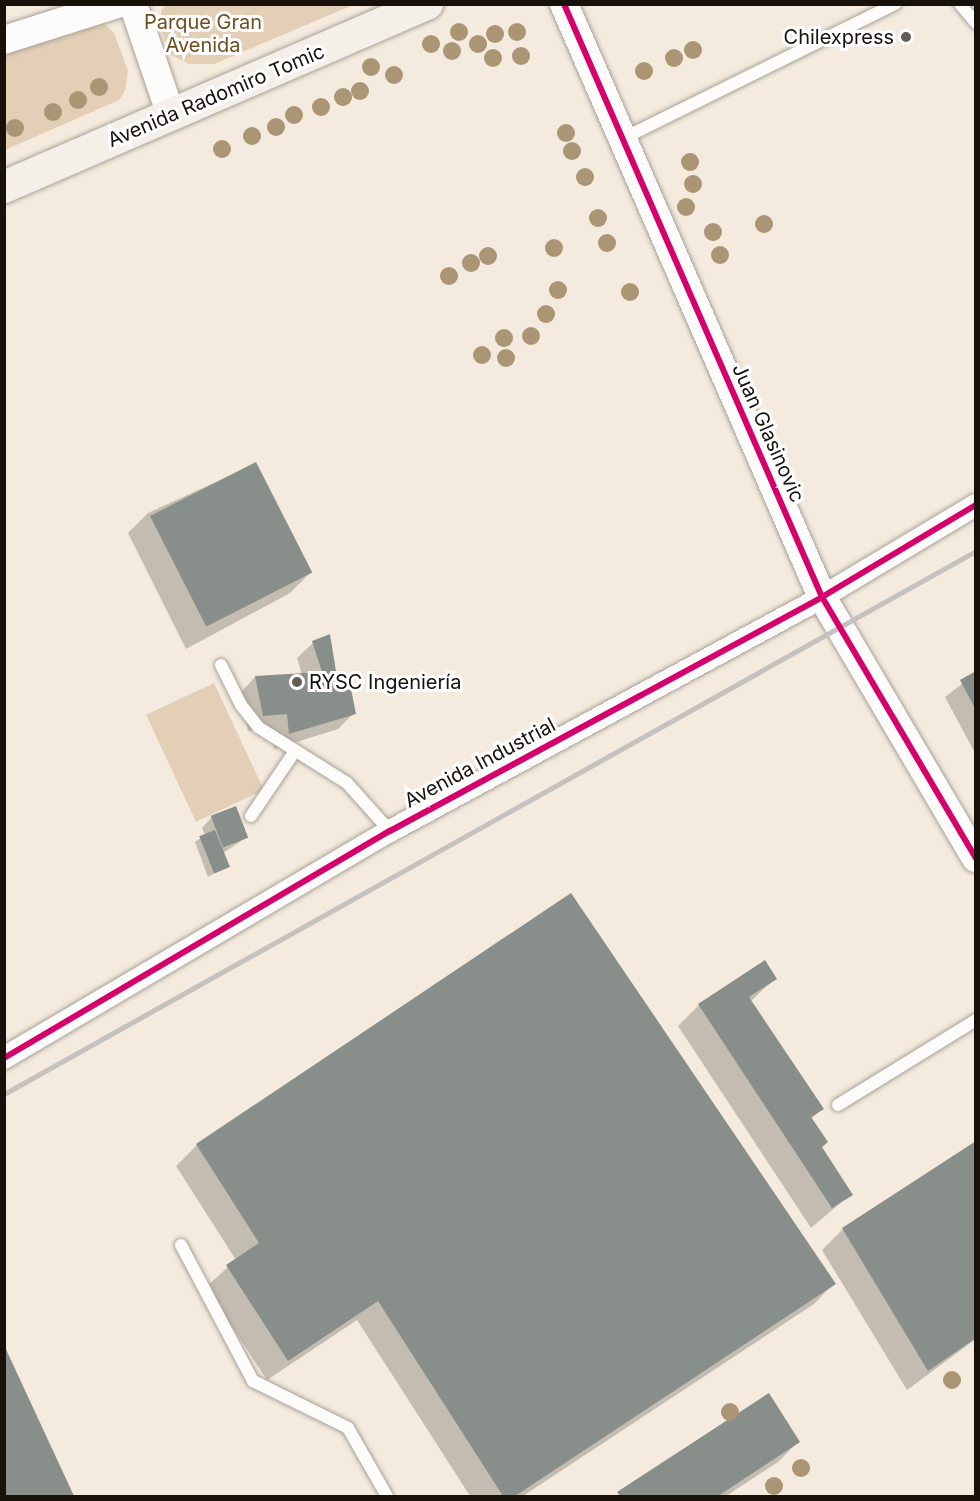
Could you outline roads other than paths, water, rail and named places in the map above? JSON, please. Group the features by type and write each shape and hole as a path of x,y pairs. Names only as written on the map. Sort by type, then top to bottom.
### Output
{"main road":[{"name":"Avenida Radomiro Tomic","path":"4,187 427,4"}],"street":[{"path":"4,40 117,4"},
{"path":"134,4 171,115"},
{"name":"Juan Glasinovic","path":"564,4 822,597 975,858"},
{"name":"Avenida Industrial","path":"4,1058 390,831 822,597 975,505"}],"lane":[{"path":"622,139 895,4"},
{"path":"960,4 975,23"},
{"path":"221,666 241,705 258,727 347,783 390,831"},
{"path":"251,816 295,752"},
{"path":"838,1105 975,1020"},
{"path":"181,1245 253,1381 348,1428 387,1497"}],"railway":[{"path":"4,1094 976,551"}],"place":[{"name":"Chilexpress","path":"906,37"},
{"name":"RYSC Ingeniería","path":"297,682"}],"park label":[{"name":"Parque Gran Avenida","path":"203,34"}]}
